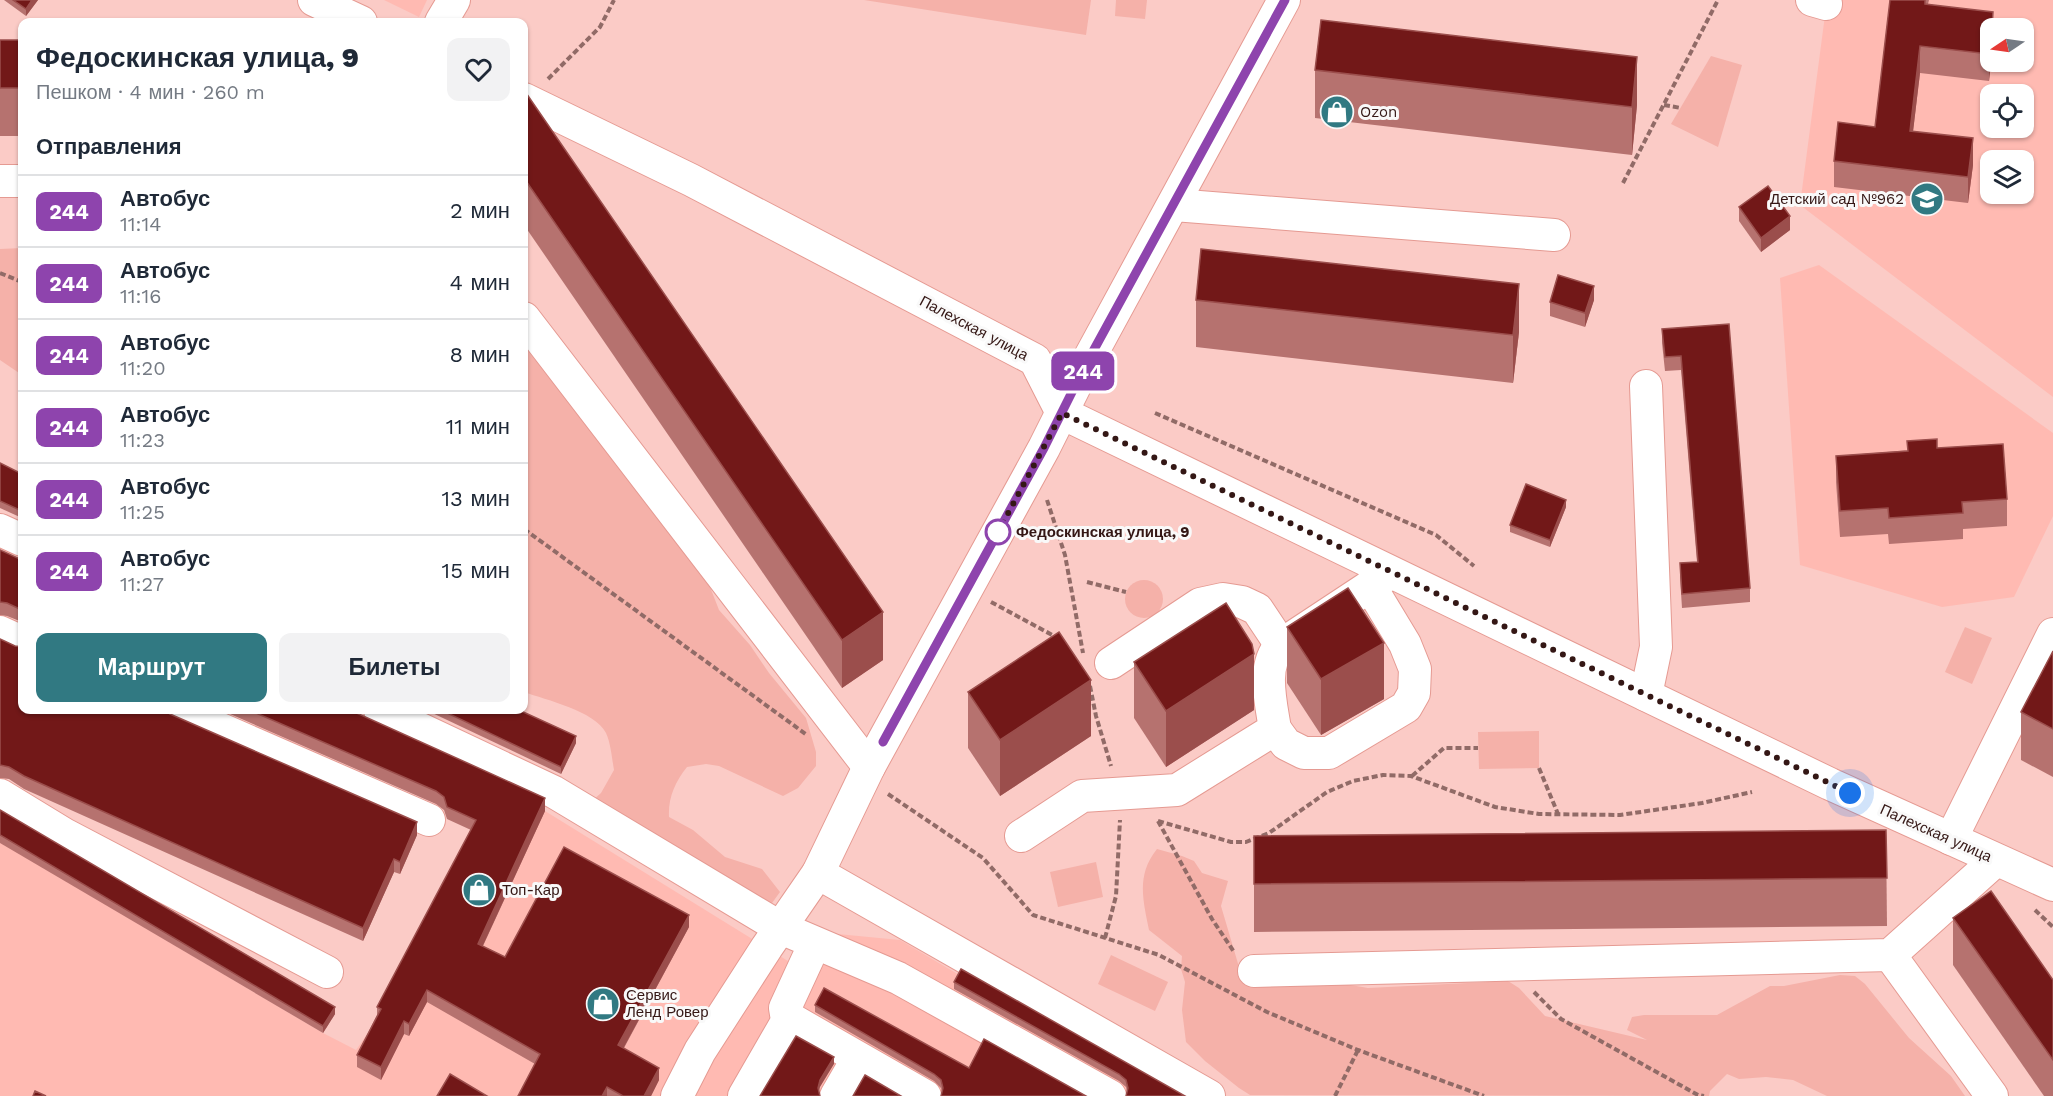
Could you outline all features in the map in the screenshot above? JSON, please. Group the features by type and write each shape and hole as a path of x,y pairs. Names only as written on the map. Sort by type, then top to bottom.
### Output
{"street":[{"path":"314,0 352,18"},
{"path":"443,18 454,0"},
{"path":"677,1096 700,1051 818,873 867,772 1035,465 1284,0"},
{"name":"Палехская улица","path":"528,101 691,180 1035,360 1062,413 1380,579 1646,696 1830,784 2053,885"},
{"path":"0,181 18,181"},
{"path":"1173,206 1554,235"},
{"path":"528,323 867,772"},
{"path":"1646,386 1656,647 1646,696"},
{"path":"0,530 18,538"},
{"path":"1380,579 1415,669 1414,693 1406,707 1329,753 1304,753 1286,744 1275,729 1270,674 1273,653 1281,645 1380,579"},
{"path":"1098,662 1200,604 1223,599 1242,602 1257,609 1281,645"},
{"path":"0,632 18,640"},
{"path":"1951,839 2053,634"},
{"path":"186,714 429,820"},
{"path":"388,714 554,792 781,928 898,978 1110,1096"},
{"path":"1021,836 1082,796 1177,790 1275,729"},
{"path":"0,795 64,834 327,972"},
{"path":"1254,971 1890,955 1996,860"},
{"path":"818,873 1209,1096"},
{"path":"815,943 785,1008 786,1014 789,1018 925,1096"},
{"path":"1890,955 1992,1096"},
{"path":"744,1096 789,1018"},
{"path":"836,1096 858,1058"}],"path":[{"path":"528,97 600,27 614,0"},
{"path":"1623,183 1718,0"},
{"path":"1664,105 1681,108"},
{"path":"0,273 18,280"},
{"path":"1155,413 1436,535 1474,566"},
{"path":"1035,465 1098,662"},
{"path":"528,532 808,736"},
{"path":"1087,582 1125,592"},
{"path":"966,590 1054,635 1061,642"},
{"path":"1412,776 1443,747 1478,748"},
{"path":"1539,768 1558,814"},
{"path":"867,772 983,858 1034,915 1159,955 1267,1012 1358,1050 1484,1096"},
{"path":"1254,971 1231,950 1158,820 1231,842 1246,842 1269,833 1327,792 1353,781 1383,775 1412,776 1495,807 1558,814 1620,815 1702,803 1752,792"},
{"path":"1508,964 1561,1019 1698,1096 1704,1096"},
{"path":"1335,1096 1358,1050"}],"shaded area":[{"path":"384,0 427,0 419,17"},
{"path":"864,0 1091,0 1086,35"},
{"path":"1116,0 1147,0 1145,19 1115,16"},
{"name":"Детский сад №962","path":"1827,0 2053,0 2053,397 1800,205"},
{"path":"1711,56 1742,65 1718,147 1671,124"},
{"path":"18,248 18,372 0,360 0,249"},
{"path":"1819,265 2053,433 2053,516 2014,597 1942,607 1800,565 1780,278"},
{"path":"528,351 703,569 719,610 750,645 769,673 806,718 816,752 816,766 798,788 783,796 719,766 706,764 687,767 679,778 671,797 669,817 693,830 725,857 762,869 780,892 772,903 760,907 582,810 601,793 614,770 610,747 606,733 592,718 528,693"},
{"path":"1144,580 1158,585 1163,599 1158,613 1144,618 1130,613 1125,599 1130,585"},
{"path":"1965,627 1992,638 1972,684 1945,672"},
{"path":"1539,731 1539,768 1479,769 1478,732"},
{"path":"545,811 796,966 827,933 900,940 961,976 1185,1096 0,1096 0,842 323,1033 356,1050 377,1020 524,854"},
{"path":"1157,849 1194,861 1202,873 1228,881 1221,906 1239,967 1250,972 1304,977 1368,988 1508,981 1519,988 1545,1016 1647,1040 1627,1030 1632,1017 1717,1015 1770,986 1784,986 1840,975 1855,976 1865,984 1909,1038 1951,1076 1965,1096 1827,1096 1793,1080 1766,1077 1739,1079 1727,1074 1710,1091 1709,1096 1250,1095 1205,1061 1186,1042 1182,1010 1185,982 1181,969 1182,956 1149,930 1145,908 1143,888 1146,868"},
{"path":"1096,862 1103,897 1058,907 1050,872"},
{"path":"1111,955 1168,982 1155,1011 1098,984"}],"building":[{"path":"13,0 32,0 26,9"},
{"path":"1890,0 1925,0 1925,4 1993,12 1993,18 1980,18 1980,53 1920,46 1910,131 1973,138 1968,177 1834,161 1838,122 1875,127"},
{"path":"1321,20 1637,57 1632,107 1315,70"},
{"path":"0,40 18,40 18,88 0,88"},
{"path":"528,96 883,612 842,640 528,184"},
{"path":"1768,186 1790,216 1761,238 1739,207"},
{"path":"1201,249 1519,284 1513,335 1196,300"},
{"path":"1558,275 1594,286 1585,313 1550,302"},
{"path":"1729,324 1750,588 1682,594 1680,563 1698,562 1681,356 1665,357 1662,329"},
{"path":"1937,439 1937,448 2003,444 2007,499 1962,502 1963,513 1889,518 1888,508 1840,511 1836,456 1908,451 1907,441"},
{"path":"0,463 18,472 18,509 0,501"},
{"path":"1526,484 1566,500 1550,540 1510,525"},
{"path":"0,550 18,558 18,608 0,602"},
{"path":"1348,588 1384,643 1321,679 1287,627"},
{"path":"1226,603 1252,644 1254,654 1166,711 1134,662"},
{"path":"1059,632 1091,680 1000,740 968,692"},
{"path":"0,639 18,646 18,714 170,714 417,822 400,862 394,859 363,928 24,776 9,767 0,765"},
{"path":"2053,651 2053,729 2021,712"},
{"path":"258,714 359,714 545,798 478,944 505,957 564,847 689,915 618,1045 659,1068 644,1096 623,1096 607,1087 602,1096 518,1096 540,1054 427,990 409,1024 404,1021 381,1067 357,1055 381,1009 377,1007 476,820 447,807 444,797 436,791"},
{"path":"449,714 528,714 576,736 561,767"},
{"path":"0,810 335,1007 323,1026 0,835"},
{"path":"1886,830 1887,878 1254,884 1254,836"},
{"path":"1991,891 2053,980 2053,1060 1953,918"},
{"path":"961,969 1185,1096 1126,1096 1128,1088 1126,1080 1119,1074 954,982"},
{"path":"824,988 969,1068 984,1039 1086,1096 941,1096 943,1088 941,1080 934,1074 815,1005"},
{"path":"796,1036 834,1057 820,1080 818,1088 820,1096 760,1096"},
{"path":"450,1074 487,1096 437,1096"},
{"path":"865,1075 901,1096 853,1096"},
{"path":"35,1091 46,1096 33,1096"}],"bus line":[{"name":"244","path":"883,742 1285,0"}],"place":[{"name":"Ozon","path":"1337,112"},
{"name":"Детский сад №962","path":"1927,199"},
{"name":"Федоскинская улица, 9","path":"998,532"},
{"name":"Топ-Кар","path":"479,890"},
{"name":"Сервис Ленд Ровер","path":"603,1004"}],"route":[{"path":"998,532 1062,413 1850,793"}]}
